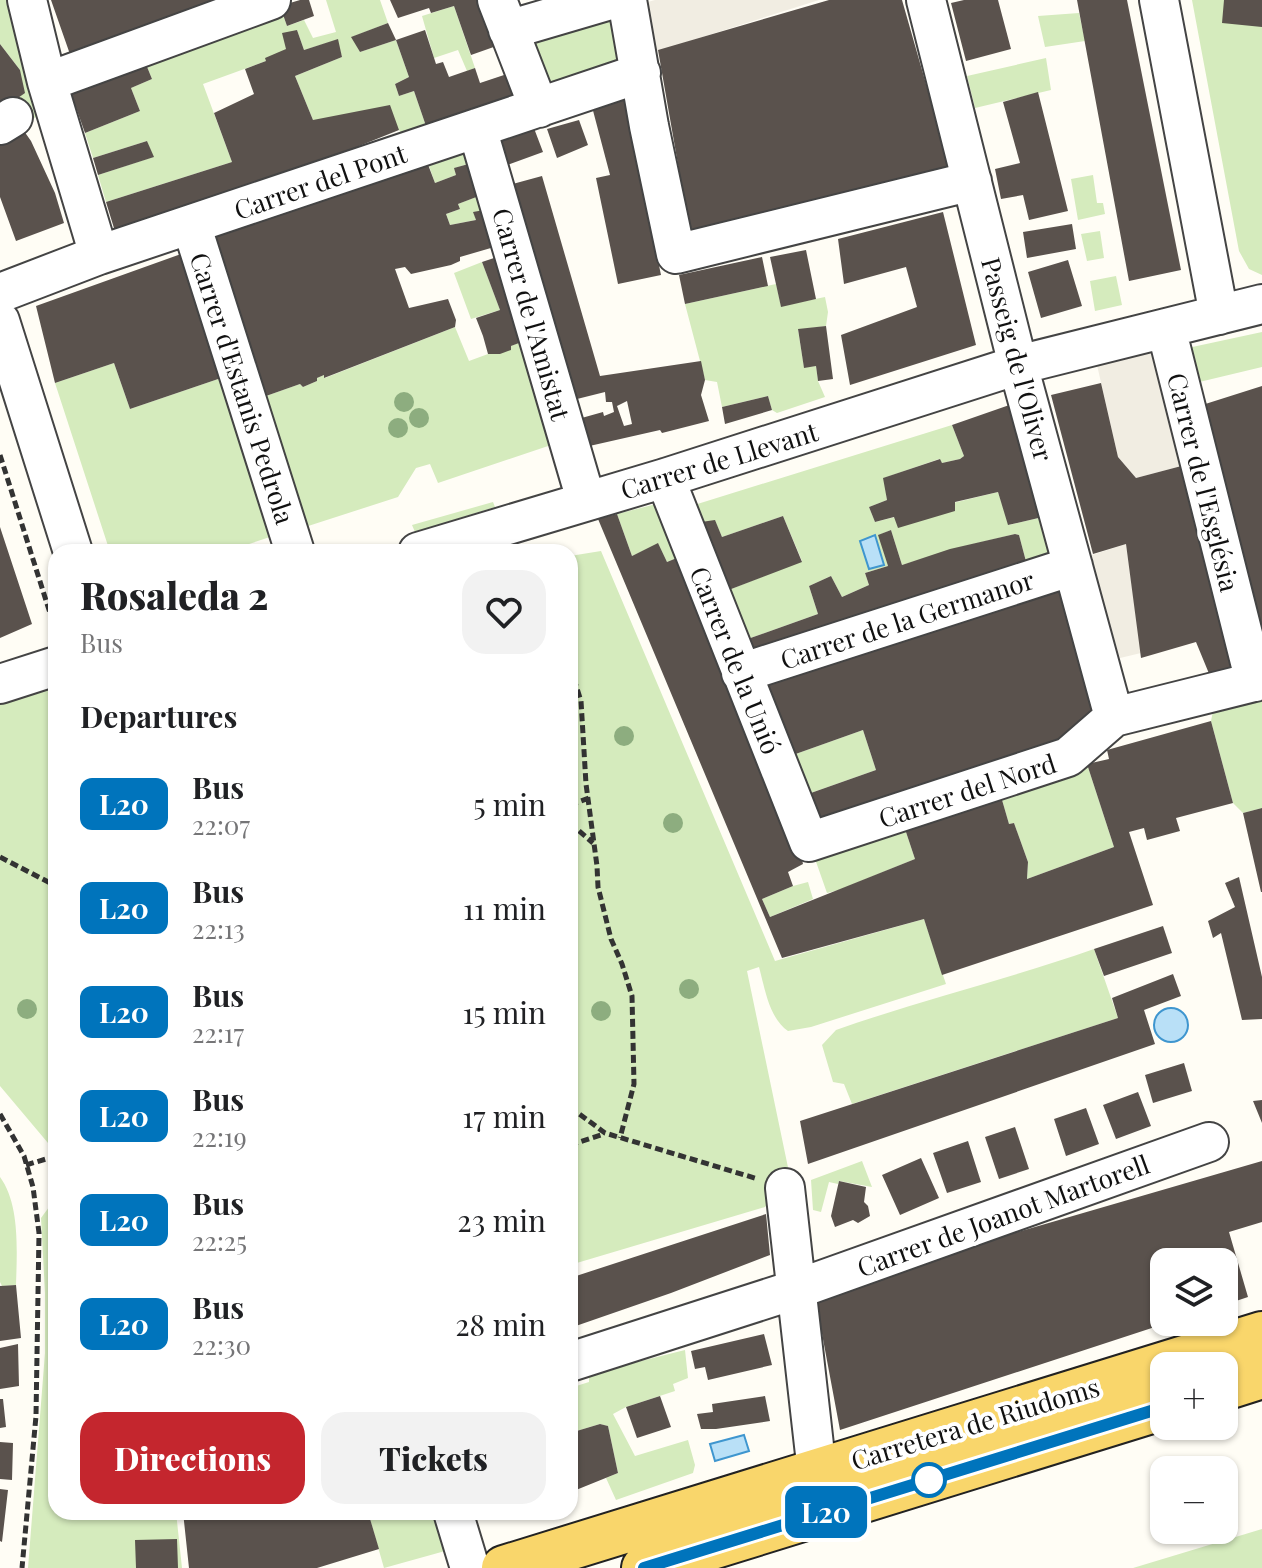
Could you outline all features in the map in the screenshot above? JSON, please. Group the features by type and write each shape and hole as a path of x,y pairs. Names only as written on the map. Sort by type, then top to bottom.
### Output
{"main road":[{"name":"Carretera de Riudoms","path":"504,1568 1262,1334"},
{"path":"1238,1384 1262,1376"},
{"name":"Carretera de Riudoms","path":"644,1568 1150,1411"}],"street":[{"path":"27,0 35,41 99,255"},
{"path":"47,82 271,0"},
{"path":"539,108 502,15 610,0"},
{"path":"627,0 676,254 972,181"},
{"name":"Passeig de l'Oliver","path":"926,0 1018,365 1114,717"},
{"path":"1159,0 1219,315"},
{"name":"Carrer del Pont","path":"0,293 99,255 641,73"},
{"name":"Carrer de l'Amistat","path":"477,128 586,500"},
{"name":"Carrer d'Estanis Pedrola","path":"191,224 292,544"},
{"name":"Carrer de Llevant","path":"444,544 665,478 1018,365 1262,304"},
{"path":"0,321 70,544"},
{"name":"Carrer de l'Església","path":"1166,328 1258,681"},
{"name":"Carrer de la Unió","path":"665,478 809,842"},
{"name":"Carrer de la Germanor","path":"741,673 1073,566"},
{"path":"0,684 48,669"},
{"path":"1114,717 1258,681"},
{"name":"Carrer del Nord","path":"809,842 1068,757 1114,717"},
{"name":"Carrer de Joanot Martorell","path":"578,1359 797,1289 1209,1142"},
{"path":"785,1188 817,1472"},
{"path":"455,1520 470,1568"}],"path":[{"path":"0,455 48,607"},
{"path":"578,692 598,887 611,939 632,996 634,1084 620,1138"},
{"path":"578,802 589,798"},
{"path":"578,830 593,844"},
{"path":"0,857 48,882"},
{"path":"578,1113 605,1133 785,1188"},
{"path":"0,1114 24,1156 33,1187 39,1233 35,1430 22,1568"},
{"path":"578,1142 605,1133"},
{"path":"26,1166 48,1159"}],"green space":[{"path":"0,0 6,0 36,117 21,126 15,100 20,70 0,44"},
{"path":"326,0 380,0 388,23 352,37 360,52 396,40 409,77 395,84 399,96 414,91 426,126 402,134 399,130 313,120 295,76 342,57 337,40 304,50 297,30 286,49 266,61 203,84 232,162 106,202 98,175 153,157 147,141 93,158 85,133 140,111 131,88 152,79 143,57 280,6 287,26 304,20 313,38 336,32"},
{"path":"1192,0 1262,0 1262,275 1249,269 1239,251"},
{"path":"454,6 475,68 467,71 458,50 434,58 422,16"},
{"path":"610,7 629,44 614,68 554,84 541,75 533,61 534,39"},
{"path":"1079,13 1085,41 1045,47 1038,16"},
{"path":"1046,58 1051,90 975,108 967,76"},
{"path":"473,146 471,163 455,168 456,175 435,183 428,163"},
{"path":"1093,175 1097,203 1103,203 1105,214 1078,220 1071,179"},
{"path":"491,191 497,213 474,213 476,220 450,225 446,214 460,209 458,204"},
{"path":"1100,231 1104,258 1087,261 1081,234"},
{"path":"482,262 500,310 471,319 454,273"},
{"path":"1116,276 1122,305 1095,311 1090,281"},
{"path":"776,284 781,306 825,297 828,312 826,326 798,330 804,367 816,366 825,397 777,413 772,410 768,396 722,407 717,382 705,380 685,304"},
{"path":"455,327 469,361 488,354 500,354 530,338 560,442 438,483 430,464 416,468 398,497 302,528 263,401 266,396 300,384 303,387 324,375 325,378"},
{"path":"1262,332 1262,367 1191,384 1183,349"},
{"path":"114,363 130,409 224,377 273,536 249,544 107,544 55,383"},
{"path":"952,425 964,456 942,463 939,459 884,478 887,500 869,507 875,522 998,492 1009,525 1047,516 1055,556 1028,569 1019,535 1015,534 902,565 891,530 879,535 888,566 865,573 869,585 842,597 831,576 809,586 818,614 742,641 726,591 802,561 783,516 722,537 715,521 702,522 691,506"},
{"path":"493,502 495,507 415,532 412,525"},
{"path":"664,502 684,555 667,562 658,544 632,556 617,514"},
{"path":"601,551 775,961 924,919 946,984 811,1027 788,1031 772,1011 759,967 747,971 790,1177 765,1207 578,1263 578,555"},
{"path":"48,687 48,1143 0,1086 0,703"},
{"path":"1262,700 1262,808 1243,813 1233,803 1211,721 1214,706"},
{"path":"863,730 876,770 805,795 790,756"},
{"path":"1087,764 1114,847 1027,879 1028,862 1014,823 1009,824 1000,793"},
{"path":"903,823 915,859 827,893 814,856"},
{"path":"808,882 813,899 770,917 762,899"},
{"path":"1094,949 1118,1018 852,1104 844,1084 833,1082 822,1045 836,1030"},
{"path":"862,1161 872,1187 829,1182 821,1212 813,1210 811,1180"},
{"path":"0,1177 14,1214 16,1285 2,1286 0,1282"},
{"path":"48,1208 48,1520 177,1520 182,1568 28,1568 45,1353 41,1218"},
{"path":"685,1350 688,1378 673,1384 675,1391 613,1414 635,1456 688,1440 695,1465 693,1473 616,1500 606,1478 618,1473 608,1426 600,1424 578,1431 578,1385 589,1382 589,1374"},
{"path":"370,1520 455,1520 463,1546 384,1568"},
{"path":"1262,1529 1262,1568 1133,1568 1212,1544 1238,1544 1238,1536"}],"shaded area":[{"path":"655,0 819,0 649,54 637,5"},
{"path":"1161,351 1189,464 1136,478 1118,457 1097,365"},
{"path":"1126,544 1141,653 1120,658 1089,556"}],"water":[{"path":"875,535 884,565 869,569 860,541"},
{"path":"1171,1008 1183,1013 1188,1025 1183,1037 1171,1042 1159,1037 1154,1025 1159,1013"},
{"path":"744,1435 749,1451 715,1461 710,1444"}],"building":[{"path":"51,0 244,0 72,60"},
{"path":"309,0 314,16 287,26 280,6"},
{"path":"390,0 490,0 505,43 471,55 454,6 431,13 429,8 398,18"},
{"path":"829,0 902,0 950,168 690,233 658,50"},
{"path":"998,0 1011,49 966,61 951,3"},
{"path":"1077,0 1127,0 1181,270 1129,281"},
{"path":"1224,0 1262,0 1262,27 1222,23"},
{"path":"388,23 396,40 360,52 351,37"},
{"path":"297,30 304,50 338,39 342,57 295,76 313,120 390,105 399,130 242,193 117,238 106,202 232,162 214,113 254,94 245,69 286,49 282,33"},
{"path":"425,30 436,64 443,62 449,77 475,68 480,83 510,73 518,96 426,126 414,91 399,96 395,84 409,77 396,40"},
{"path":"0,44 20,70 25,93 0,117"},
{"path":"143,57 152,79 131,88 140,111 85,133 68,85"},
{"path":"627,91 631,131 661,275 618,284 596,178 610,175 591,103"},
{"path":"1038,92 1068,211 1029,220 1023,195 1001,199 995,169 1020,163 1003,102"},
{"path":"579,120 588,145 557,158 547,129"},
{"path":"532,123 543,152 507,165 497,136"},
{"path":"19,124 31,141 55,193 64,223 16,241 0,197 0,136"},
{"path":"147,141 154,157 98,175 93,158"},
{"path":"427,162 435,183 456,175 454,168 472,163 492,191 458,204 460,209 446,214 450,225 476,220 473,212 484,210 508,243 460,257 460,261 451,265 411,274 405,267 395,269 409,308 448,299 456,320 455,327 324,378 324,375 303,387 300,384 266,396 213,236"},
{"path":"542,176 600,376 701,361 705,380 701,395 709,421 585,447 578,419 614,412 612,402 606,402 605,392 573,400 509,185","holes":["627,401 632,424 624,426 617,406"]},
{"path":"943,212 976,345 850,385 841,335 917,307 906,267 844,284 838,239"},
{"path":"1072,224 1076,249 1027,258 1023,232"},
{"path":"806,250 816,299 781,307 770,257"},
{"path":"181,254 224,377 130,409 114,363 55,383 36,306"},
{"path":"506,254 535,337 500,354 488,354 476,318 500,310 482,262"},
{"path":"762,257 768,286 685,304 679,275"},
{"path":"1068,260 1082,306 1041,318 1028,272"},
{"path":"826,326 833,379 818,381 816,366 804,368 798,329"},
{"path":"1101,383 1118,457 1136,478 1189,464 1239,667 1210,676 1196,642 1141,658 1126,544 1093,554 1051,395"},
{"path":"1262,386 1262,651 1199,406"},
{"path":"768,396 772,410 725,424 722,407"},
{"path":"1018,402 1047,516 1008,525 998,492 955,502 955,511 898,528 894,517 875,522 869,507 887,500 883,478 940,459 942,463 960,459 964,456 952,425"},
{"path":"617,514 632,556 658,543 667,562 684,555 801,855 803,864 788,872 793,886 762,899 770,917 915,859 903,823 1000,793 1009,824 1014,823 1028,862 1027,879 1114,847 1087,764 1109,759 1107,750 1211,721 1233,803 1176,818 1180,831 1147,840 1144,828 1129,832 1153,905 942,975 924,919 782,958 598,519"},
{"path":"783,516 802,562 726,591 701,522 715,520 722,537"},
{"path":"0,527 32,624 0,638"},
{"path":"891,530 902,565 950,549 1015,534 1019,535 1028,569 748,660 742,641 818,614 809,586 831,576 842,597 869,585 865,573 888,566 878,535"},
{"path":"1058,584 1096,710 1063,750 820,820 808,794 876,770 863,730 790,756 761,682"},
{"path":"1262,808 1262,892 1261,892 1243,813"},
{"path":"1239,877 1262,977 1262,1019 1242,1020 1221,933 1213,938 1208,921 1235,907 1225,883"},
{"path":"1163,926 1172,953 1104,976 1094,949"},
{"path":"1173,974 1181,996 1144,1010 1155,1044 808,1164 800,1121 1118,1018 1112,998"},
{"path":"1184,1063 1192,1091 1153,1103 1145,1075"},
{"path":"1138,1092 1151,1126 1116,1139 1103,1105"},
{"path":"1262,1100 1262,1123 1253,1101"},
{"path":"1086,1108 1099,1144 1066,1156 1054,1119"},
{"path":"1015,1127 1029,1169 999,1179 985,1137"},
{"path":"968,1141 981,1182 947,1193 933,1153"},
{"path":"921,1158 939,1198 900,1215 882,1175"},
{"path":"1262,1161 1262,1222 1229,1232 1234,1248 1150,1248 1150,1329 840,1430 814,1291"},
{"path":"839,1181 866,1187 864,1202 870,1216 858,1223 853,1220 835,1227 831,1216"},
{"path":"766,1214 770,1255 578,1325 578,1275"},
{"path":"1238,1263 1248,1297 1238,1300"},
{"path":"16,1285 21,1338 0,1341 0,1286"},
{"path":"764,1334 772,1365 708,1380 705,1367 695,1369 691,1351"},
{"path":"18,1344 19,1386 0,1389 0,1348"},
{"path":"660,1396 671,1427 637,1438 626,1407"},
{"path":"765,1396 770,1421 701,1429 697,1414 713,1412 712,1404"},
{"path":"0,1399 3,1399 6,1427 0,1428"},
{"path":"600,1424 608,1426 618,1473 578,1489 578,1431"},
{"path":"0,1442 13,1443 12,1480 0,1479"},
{"path":"0,1489 8,1490 2,1542 0,1541"},
{"path":"184,1520 370,1520 379,1549 317,1568 189,1568"},
{"path":"177,1539 178,1568 136,1568 135,1540"}],"bus line":[{"name":"L20","path":"644,1568 1150,1411"}]}
